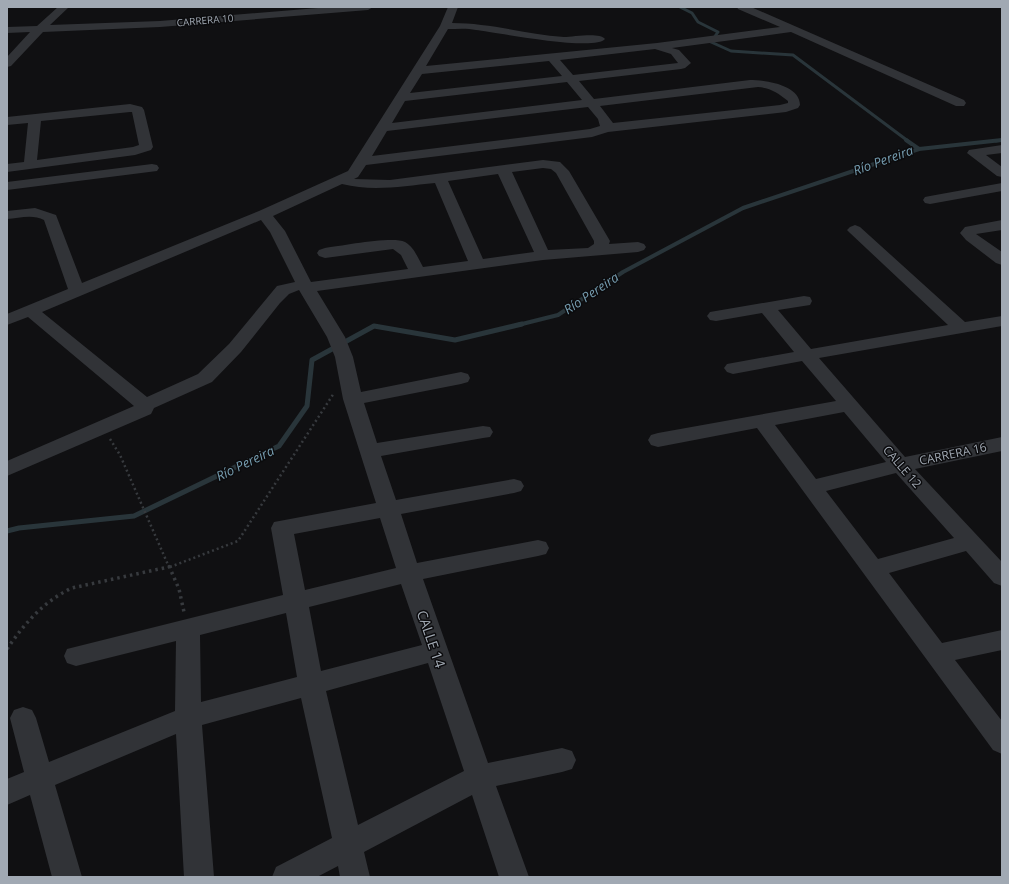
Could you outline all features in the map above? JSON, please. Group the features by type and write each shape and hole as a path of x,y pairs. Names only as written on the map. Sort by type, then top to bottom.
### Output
{"street":[{"path":"9,60 30,38 64,7"},
{"name":"CARRERA 10","path":"7,30 160,24 368,7"},
{"path":"7,320 264,214 352,174 362,161 399,98 445,26 453,7"},
{"path":"742,7 960,103"},
{"path":"445,26 474,26 564,40 600,39"},
{"path":"416,71 656,46 812,27"},
{"path":"14,42 30,38 149,35"},
{"path":"399,98 570,78 673,68 681,66 685,63 675,52 656,46"},
{"path":"552,57 590,104 604,118 607,124 606,128"},
{"path":"362,161 592,133 606,128 782,109 794,105 794,100 779,87 763,84 381,128"},
{"path":"7,121 120,108 138,110 146,147 135,151 7,168"},
{"path":"30,165 35,118"},
{"path":"1002,149 974,153 1002,173"},
{"path":"341,180 356,184 376,185 440,178 547,163 559,167 566,176 602,241 598,250"},
{"path":"7,186 152,168"},
{"path":"503,169 543,255"},
{"path":"440,178 476,264"},
{"path":"930,200 1002,187"},
{"path":"7,215 32,212 40,213 51,218 77,291"},
{"name":"CALLE 14","path":"264,214 277,231 305,286 336,337 346,366 353,399 409,573 514,877"},
{"path":"1002,225 970,230 968,233 971,237 1002,260"},
{"path":"855,230 960,328"},
{"path":"325,253 394,244 403,248 408,253 417,272"},
{"path":"144,405 205,378 235,348 274,299 284,290 543,255 638,247"},
{"path":"716,316 804,301"},
{"name":"CALLE 12","path":"766,307 805,355 900,465 1002,577"},
{"path":"30,310 144,405"},
{"path":"733,368 1002,321"},
{"path":"353,399 461,378"},
{"path":"7,469 139,413 144,410 144,405"},
{"path":"658,440 849,405"},
{"path":"762,421 938,654 1002,742"},
{"path":"370,452 483,432"},
{"name":"CARRERA 16","path":"812,487 900,465 1002,444"},
{"path":"355,877 311,683 282,528 514,486"},
{"path":"873,568 970,542"},
{"path":"76,656 409,573 538,548"},
{"path":"188,629 188,717 199,877"},
{"path":"938,654 1002,640"},
{"path":"7,792 188,717 311,683 436,651"},
{"path":"23,718 67,877"},
{"path":"287,877 479,777 562,760"}],"path":[{"path":"7,649 36,614 60,592 72,588 169,567 238,541 300,445 346,366"},
{"path":"99,430 114,443 179,589 188,629"}],"waterway":[{"name":"Río Pereira","path":"680,7 692,13 698,22 718,32 711,42 731,51 793,55 908,141"},
{"name":"Río Pereira","path":"906,140 919,149"},
{"path":"919,149 1002,140 996,141"},
{"name":"Río Pereira","path":"522,324 558,315 623,272 743,208 919,149"},
{"name":"Río Pereira","path":"7,531 19,528 134,516 279,446 307,406 312,360 374,326 455,340 522,324"},
{"name":"Río Pereira","path":"518,325 522,324"}]}
